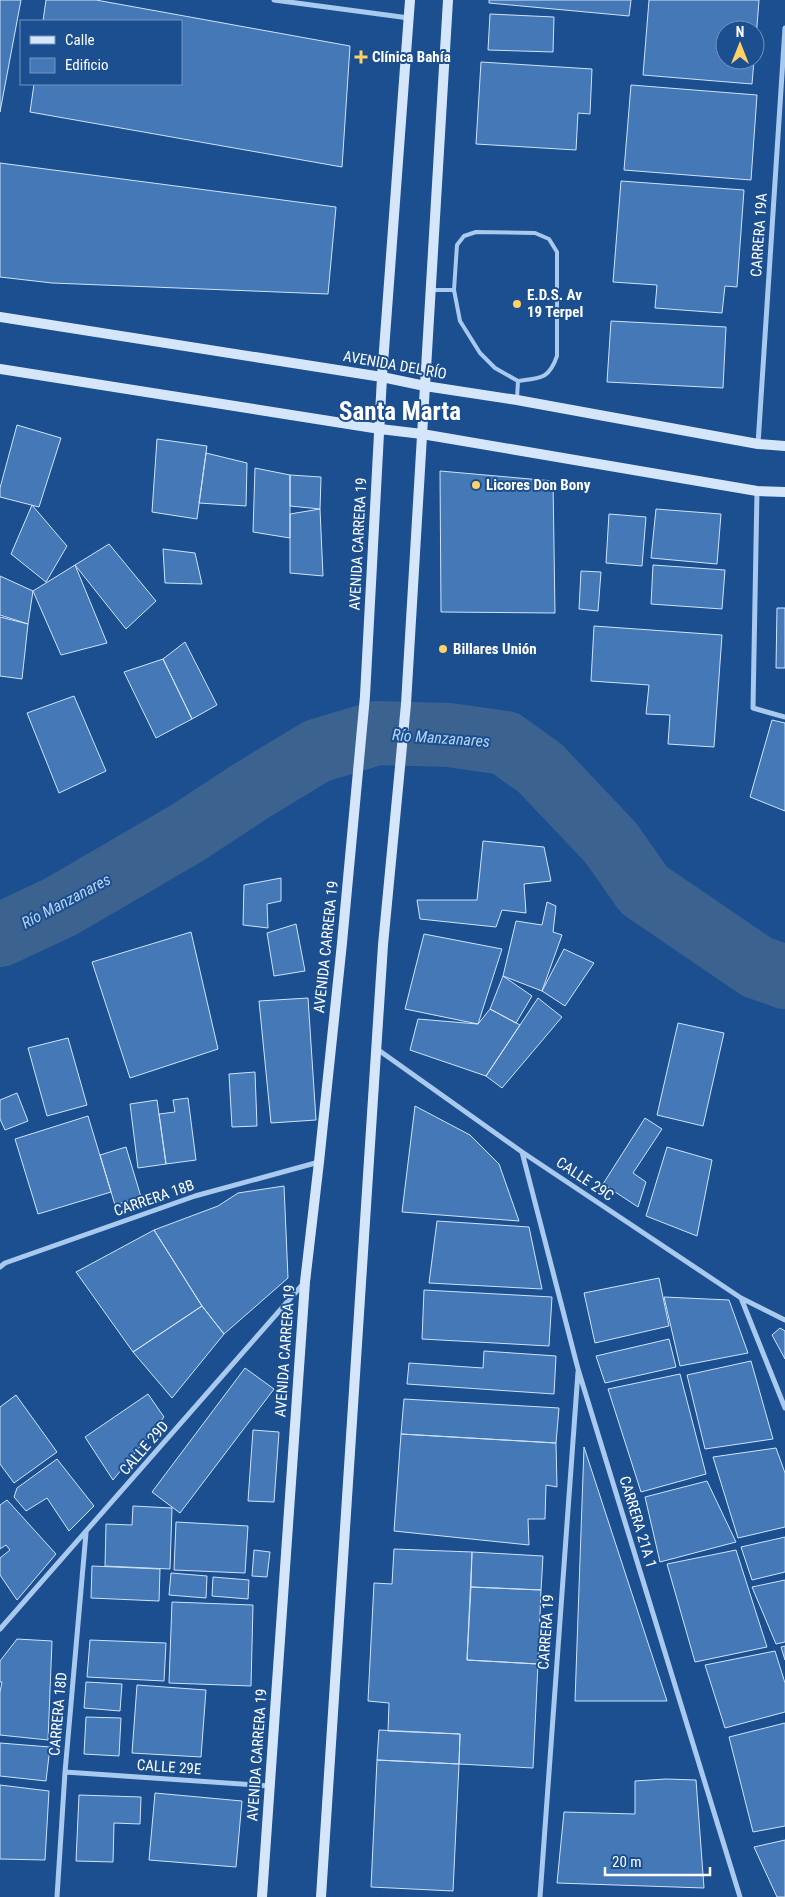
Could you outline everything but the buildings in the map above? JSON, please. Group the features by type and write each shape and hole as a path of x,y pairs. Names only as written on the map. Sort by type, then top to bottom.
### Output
{"main road":[{"name":"AVENIDA CARRERA 19","path":"262,1897 305,1282 320,1162 365,696 382,377 410,0"},
{"path":"321,1897 383,945 406,704 448,0"},
{"name":"AVENIDA DEL RÍO","path":"0,317 382,377 758,444 785,446"},
{"path":"0,370 380,430 422,434 757,491 785,492"}],"street":[{"path":"274,0 409,18"},
{"name":"CARRERA 19A","path":"758,444 785,28"},
{"path":"757,491 753,708 785,716"},
{"name":"CALLE 29C","path":"377,1050 522,1152 741,1298 785,1320"},
{"name":"CARRERA 21A 1","path":"522,1152 578,1369 740,1897"},
{"name":"CARRERA 18B","path":"0,1267 4,1262 195,1196 320,1162"},
{"name":"CALLE 29D","path":"0,1630 305,1282"},
{"path":"741,1298 785,1408"},
{"name":"CARRERA 19","path":"540,1897 578,1369"},
{"name":"CARRERA 18D","path":"57,1897 86,1533"},
{"name":"CALLE 29E","path":"66,1772 270,1786"}],"lane":[{"path":"476,232 535,233 549,238 557,252 557,356 553,369 542,378 518,381 495,368 480,353 460,321 454,290 457,246 464,236 476,232"},
{"path":"432,290 454,290"},
{"path":"517,400 518,381"}],"waterway":[{"name":"Río Manzanares","path":"0,935 60,907 187,833 317,751 377,733 449,735 505,743 540,768 611,843 644,890 757,967 785,977"}],"place":[{"name":"Clínica Bahía","path":"361,57"},
{"name":"E.D.S. Av 19 Terpel","path":"517,304"},
{"name":"Licores Don Bony","path":"476,485"},
{"name":"Billares Unión","path":"443,649"}],"district":[{"name":"Santa Marta","path":"400,411"}]}
